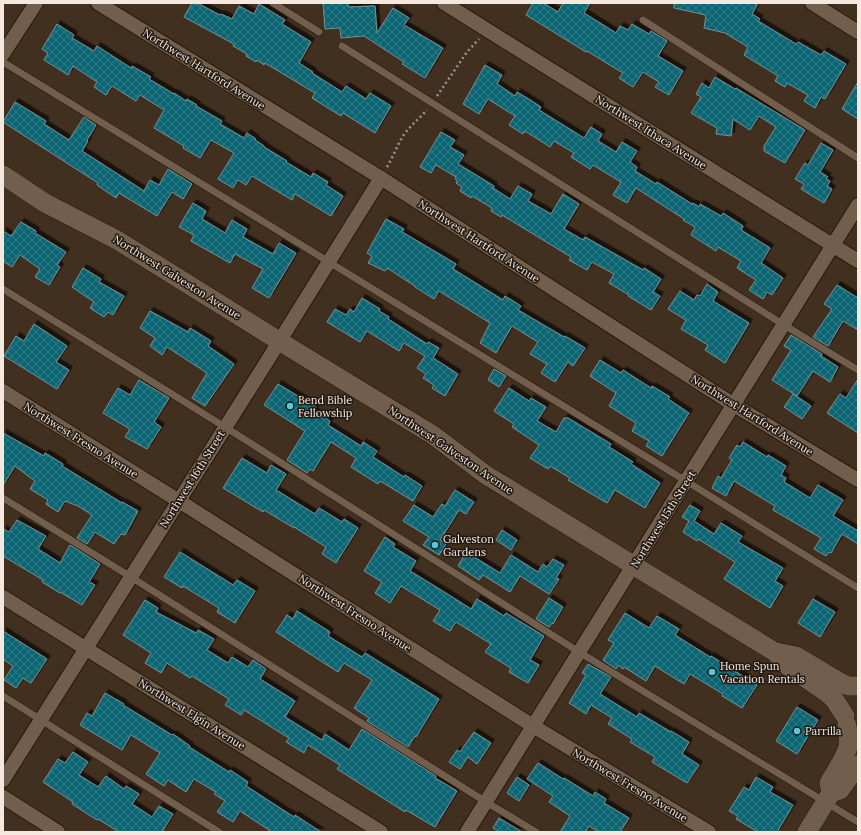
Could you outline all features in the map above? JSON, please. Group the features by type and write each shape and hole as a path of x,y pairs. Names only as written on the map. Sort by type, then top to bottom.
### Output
{"street":[{"path":"3,54 36,3"},
{"name":"Northwest Ithaca Avenue","path":"444,3 858,261"},
{"path":"812,3 858,32"},
{"name":"Northwest Hartford Avenue","path":"104,4 381,178 734,405 858,480"},
{"name":"Northwest Galveston Avenue","path":"3,175 45,203 117,240 279,342 432,435 490,478 775,652 789,668 834,699 846,720 851,734 858,741"},
{"name":"Northwest 16th Street","path":"3,780 381,178"},
{"name":"Northwest 15th Street","path":"467,832 858,205"},
{"name":"Northwest Fresno Avenue","path":"3,391 179,500 533,726 709,832"},
{"name":"Northwest Elgin Avenue","path":"3,597 381,832"},
{"name":"Northwest Galveston Avenue","path":"775,652 796,656 848,686 858,686"},
{"path":"828,798 829,783 848,747 846,707 850,699 858,690"},
{"path":"807,832 828,798 840,790 858,765"},
{"path":"3,797 58,832"}],"lane":[{"path":"273,3 319,32"},
{"path":"643,20 858,158"},
{"path":"342,46 784,325 858,370"},
{"path":"3,62 858,588"},
{"path":"3,289 225,427 579,652 828,798 858,822"},
{"path":"3,498 536,832"},
{"path":"3,696 219,832"}],"building":[{"path":"192,3 197,3 220,15 221,14 232,19 239,6 254,14 259,4 285,20 282,24 311,42 299,63 342,92 346,86 366,99 370,93 391,106 375,133 343,113 341,116 312,98 315,93 265,63 264,65 257,60 256,62 246,56 247,54 233,46 234,44 184,17"},
{"path":"323,3 348,3 348,7 375,6 377,33 393,8 409,18 404,25 443,48 425,78 402,64 404,62 364,36 341,38 340,28 325,29"},
{"path":"533,3 543,3 558,12 563,3 590,3 584,13 616,33 620,26 628,30 632,24 649,34 651,31 667,41 658,56 683,71 669,95 655,87 659,82 643,72 633,87 619,78 623,73 526,15"},
{"path":"674,3 758,3 752,14 760,19 758,21 796,44 798,42 821,55 824,51 846,64 825,99 821,97 815,108 804,101 808,95 787,83 785,87 775,81 778,76 744,55 748,47 725,33 704,28 706,15 674,8"},
{"path":"57,24 74,35 72,38 94,51 97,46 131,68 132,66 151,77 149,79 174,94 197,105 196,106 222,121 220,124 244,138 247,133 264,147 287,161 286,162 311,177 313,173 328,182 326,185 343,196 331,216 295,194 292,200 252,176 246,185 238,180 233,188 218,179 234,153 211,140 200,158 183,148 184,146 154,128 164,110 140,95 136,101 112,86 106,95 94,87 97,82 73,66 68,75 44,60 48,53 42,49"},
{"path":"485,65 502,75 497,84 515,96 517,92 527,98 541,107 539,110 584,138 591,127 602,134 598,141 616,152 622,142 637,151 630,162 637,167 635,171 656,184 657,182 692,204 693,203 699,207 700,204 721,216 723,213 743,226 741,230 770,248 761,263 783,278 772,295 767,292 763,299 749,290 756,280 737,268 741,261 718,247 716,251 691,235 695,227 636,188 627,203 613,195 621,182 593,165 590,169 571,157 574,153 554,141 550,147 525,131 523,134 509,125 515,116 488,99 479,114 463,104"},
{"path":"715,77 805,130 785,163 764,151 764,146 776,127 759,116 750,130 733,119 731,136 716,134 717,128 691,113 701,97 696,94 702,83 709,88"},
{"path":"858,82 858,119 842,109"},
{"path":"15,102 46,121 44,124 69,140 84,117 96,125 82,151 144,191 150,180 159,185 168,169 192,184 183,199 172,192 157,216 119,193 116,198 97,185 98,183 3,122"},
{"path":"441,132 455,140 450,147 464,155 458,164 494,186 493,188 510,199 518,186 532,194 528,201 551,214 563,194 579,204 564,229 583,240 585,237 643,270 644,268 661,279 653,292 660,296 651,310 609,283 614,274 592,262 587,270 569,260 571,257 502,215 501,217 491,211 492,208 472,196 471,198 460,191 462,187 456,183 456,177 436,165 431,173 420,167"},
{"path":"821,143 833,150 820,172 828,177 826,179 830,181 827,186 832,189 824,203 801,189 804,184 795,179 805,163 808,165"},
{"path":"193,203 206,211 202,219 225,233 232,220 247,229 243,237 273,254 279,243 296,253 269,298 252,288 263,269 235,254 230,263 191,241 194,235 179,227"},
{"path":"386,219 404,229 402,232 456,264 453,269 503,300 505,296 521,306 518,310 585,348 573,366 568,362 555,382 541,373 547,364 530,354 538,342 512,326 496,353 480,343 490,323 439,291 434,299 387,268 385,271 368,263 372,256 367,253"},
{"path":"21,222 36,231 35,233 66,252 57,265 60,267 49,285 35,277 40,269 20,255 12,267 3,261 3,231 11,236"},
{"path":"83,268 101,279 99,282 124,296 113,315 108,312 104,317 90,308 94,302 72,287"},
{"path":"707,284 718,292 713,301 749,323 725,363 705,350 708,345 681,329 686,320 668,309 680,291 694,300 697,295 700,296"},
{"path":"837,285 858,298 858,330 843,321 828,346 813,337 832,309 824,304"},
{"path":"362,298 380,309 379,311 389,317 388,319 427,344 428,342 439,348 433,358 458,374 445,396 432,388 434,385 423,378 426,374 417,368 425,356 404,343 399,351 367,331 360,342 327,322 335,309 346,315 350,309 354,312"},
{"path":"150,311 188,332 190,328 211,341 208,346 234,364 205,406 192,398 207,373 167,347 162,355 150,346 155,338 140,328"},
{"path":"34,324 67,346 56,362 69,370 57,389 4,356 16,336 24,341"},
{"path":"791,335 822,354 821,356 838,367 830,382 813,371 797,396 772,380 791,350 784,346"},
{"path":"600,360 621,373 623,370 651,388 652,386 670,397 668,399 689,413 662,456 646,446 649,441 632,431 636,423 609,406 616,393 590,376"},
{"path":"494,369 506,376 499,387 488,380"},
{"path":"858,379 858,433 827,413 840,394 846,398"},
{"path":"139,380 169,398 154,422 161,427 147,449 125,437 130,429 103,413 118,388 130,395"},
{"path":"278,384 316,407 314,411 330,421 328,425 361,446 363,442 377,451 373,457 404,477 405,475 422,486 413,501 380,481 378,484 351,467 356,458 331,442 313,471 310,469 307,473 287,460 305,431 264,405"},
{"path":"509,388 529,401 531,398 546,407 537,421 556,432 564,418 568,418 611,444 609,447 633,462 631,464 660,483 645,508 615,490 607,503 568,480 570,478 550,466 548,469 530,458 539,445 512,427 514,424 494,411"},
{"path":"793,394 811,406 802,419 784,407"},
{"path":"3,433 44,456 45,453 63,464 62,466 122,503 138,511 125,535 121,534 114,544 95,532 87,544 77,538 92,515 78,506 65,501 58,512 46,504 48,500 30,489 35,481 15,466 3,485"},
{"path":"743,442 767,457 768,455 786,466 781,475 786,478 784,482 810,498 818,485 843,500 833,516 858,531 858,544 842,534 831,553 829,552 826,556 814,549 821,538 773,510 775,506 734,481 726,496 712,488 718,476 721,478 732,460 729,458 737,445 740,447"},
{"path":"242,458 267,473 271,465 286,474 276,490 315,514 319,508 342,522 344,519 358,528 336,563 322,554 326,547 294,527 264,510 263,512 223,488"},
{"path":"455,490 474,502 466,514 459,510 440,540 446,544 439,555 423,545 429,537 403,521 414,505 433,517 442,504 445,506"},
{"path":"690,505 700,511 694,521 714,534 721,523 742,536 738,542 783,568 775,581 783,586 770,608 724,579 735,562 698,539 697,541 683,532 689,521 682,517"},
{"path":"17,520 46,536 38,549 60,563 70,545 100,564 89,582 95,585 82,605 42,582 43,580 3,556 3,529 9,532"},
{"path":"502,530 517,540 511,550 496,540"},
{"path":"385,537 395,544 393,547 416,561 410,571 471,609 477,599 504,616 506,613 544,636 530,660 539,665 528,683 509,672 511,668 485,652 491,644 456,622 450,631 433,621 440,610 401,586 390,603 375,593 382,582 364,571"},
{"path":"180,552 233,585 237,580 255,591 235,623 217,612 219,608 183,586 182,588 164,577"},
{"path":"466,552 500,573 511,555 538,572 543,564 547,567 553,559 564,565 556,578 559,579 549,594 520,576 510,592 483,575 479,580 458,566"},
{"path":"549,598 563,607 553,624 552,623 549,627 536,619"},
{"path":"813,599 835,612 820,637 798,623"},
{"path":"145,600 158,608 156,612 196,633 198,630 214,639 207,650 228,663 232,657 248,667 253,660 266,669 260,679 295,701 285,717 322,740 325,734 349,750 362,729 457,791 435,827 406,810 405,812 337,769 340,765 308,745 304,753 286,742 289,738 244,710 241,715 225,705 229,699 192,676 190,678 167,663 161,673 145,663 151,653 123,635"},
{"path":"297,611 330,632 328,636 362,657 365,653 439,699 416,737 415,736 408,747 367,721 369,718 354,708 372,680 344,663 338,672 276,632 287,615 293,619"},
{"path":"625,613 649,628 657,616 679,629 675,635 757,685 742,708 722,696 723,694 690,674 684,684 655,666 646,681 624,667 623,669 618,665 616,669 603,660 614,643 608,640"},
{"path":"3,631 47,659 31,683 23,678 16,688 4,680 13,666 3,659"},
{"path":"588,664 611,677 600,694 637,717 639,713 689,742 682,754 699,765 687,783 652,762 655,757 630,742 632,739 608,724 612,718 591,705 586,714 569,703 586,675 582,673"},
{"path":"105,693 172,735 173,734 190,746 189,747 229,772 230,770 248,782 246,786 294,817 295,815 321,832 272,832 240,811 233,822 217,812 225,801 214,794 216,792 194,779 186,792 168,780 164,786 146,774 160,753 131,735 122,750 80,725 87,713 92,716"},
{"name":"Parrilla","path":"797,707 818,720 797,754 776,741"},
{"path":"474,732 491,743 477,764 468,757 460,769 449,762 457,750 460,752"},
{"path":"73,752 88,762 79,775 98,787 106,776 124,789 126,786 139,794 132,804 152,817 159,806 173,814 162,832 119,832 72,804 73,802 43,782 58,759 65,763"},
{"path":"538,763 593,796 595,792 606,799 604,803 629,818 620,832 599,832 589,826 585,832 560,832 570,816 549,802 553,796 527,779"},
{"path":"517,777 529,785 519,801 507,793"},
{"path":"756,777 773,787 770,792 793,805 777,832 758,832 736,819 738,816 729,811 744,787 749,790"},
{"path":"499,818 522,832 500,832 493,828"}],"place":[{"name":"Bend Bible Fellowship","path":"290,406"},
{"name":"Galveston Gardens","path":"435,545"},
{"name":"Home Spun Vacation Rentals","path":"712,672"},
{"name":"Parrilla","path":"797,731"}]}
